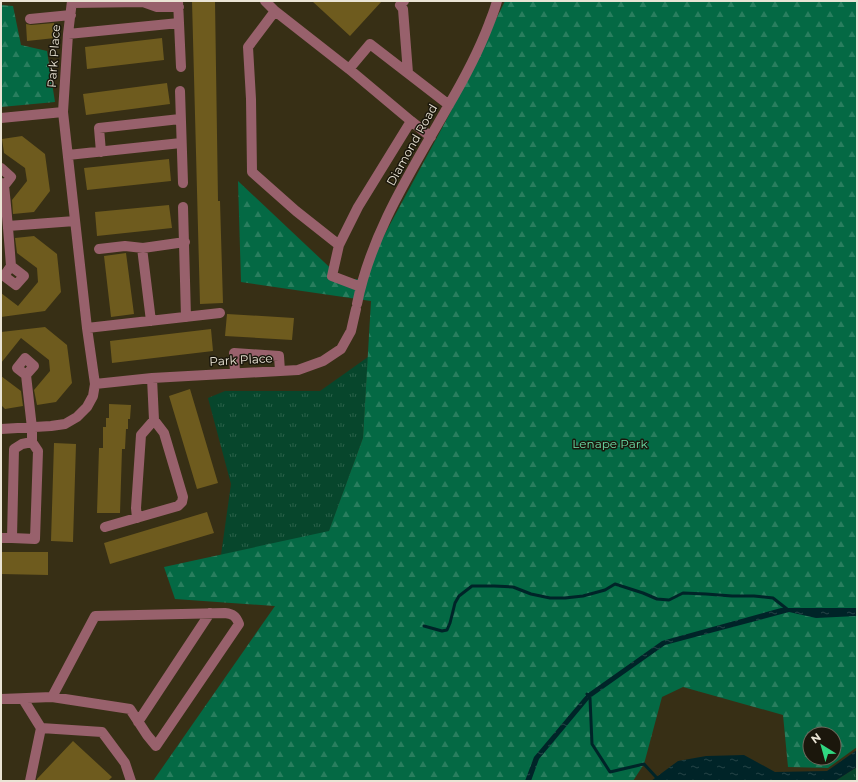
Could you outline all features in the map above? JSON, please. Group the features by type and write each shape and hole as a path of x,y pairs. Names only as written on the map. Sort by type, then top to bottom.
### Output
{"street":[{"path":"265,1 275,11 349,69 431,137"},
{"path":"404,1 400,5 403,8 408,73"},
{"name":"Diamond Road","path":"357,306 367,266 384,225 408,177 464,79 482,43 497,1"},
{"path":"72,2 142,2 157,7 179,4 181,66"},
{"name":"Park Place","path":"1,429 32,428 65,424 77,417 87,407 93,396 94,384 63,112 68,34 72,2"},
{"path":"275,11 248,47 251,99 252,172 296,211 339,245"},
{"path":"30,18 71,15"},
{"path":"68,34 179,23"},
{"path":"349,69 370,44 449,105"},
{"path":"180,91 183,184"},
{"path":"1,118 63,112"},
{"path":"101,152 99,128 180,119"},
{"path":"361,287 332,276 339,245 358,207 411,121"},
{"path":"68,156 181,143"},
{"path":"1,168 11,177 2,184 8,226 11,266"},
{"path":"183,207 186,317"},
{"path":"8,226 75,221"},
{"path":"99,249 125,246 142,248 185,242"},
{"path":"142,248 151,321"},
{"name":"Park Place","path":"94,384 152,378 298,370 323,361 341,349 351,331 357,306"},
{"path":"87,328 220,313"},
{"path":"234,373 234,353 279,356 280,371"},
{"path":"1,538 35,538 38,451 32,442 32,428 26,375"},
{"path":"105,527 178,506 182,502 184,496 164,433 154,420 152,378"},
{"path":"137,518 136,508 141,435 154,420"},
{"path":"12,538 14,449 22,444 32,442"},
{"path":"1,699 52,697 130,710 156,746 239,624 237,618 233,614 210,613 95,616 52,697"},
{"path":"138,722 210,613"},
{"path":"24,699 41,728 30,781"},
{"path":"41,728 102,732 125,763 131,781"}],"green space":[{"name":"Lenape Park","path":"505,1 857,1 857,747 842,758 842,726 802,726 802,766 831,766 828,768 788,767 783,715 683,687 662,697 644,764 633,781 153,781 275,606 175,599 164,567 329,531 363,438 371,301 241,282 238,181 341,278 366,280 374,254 448,117"},
{"path":"1,5 13,6 21,45 47,51 55,102 1,107"},
{"path":"368,357 363,438 329,532 221,555 231,484 208,398 225,391 320,391"},
{"path":"857,767 857,781 835,781"}],"water":[{"path":"781,608 857,608 857,616 816,618 789,612 665,645 590,698 539,759 531,781 525,781 534,757 587,694 662,641"},
{"path":"857,750 857,767 835,781 651,781 678,761 706,756 744,755 775,772 827,771 834,766 842,766 842,760"}],"building":[{"path":"192,1 215,1 218,201 220,201 223,303 200,304"},
{"path":"312,1 382,1 350,36"},
{"path":"54,23 55,38 27,41 26,24"},
{"path":"162,38 164,60 87,69 85,47"},
{"path":"167,83 170,104 86,115 83,94"},
{"path":"22,136 45,154 50,191 34,212 13,214 12,200 27,181 25,168 4,153 2,139"},
{"path":"169,159 171,181 87,190 84,168"},
{"path":"169,205 172,228 97,236 95,212"},
{"path":"34,236 57,254 61,292 45,311 1,317 1,293 18,306 38,282 37,268 17,253 15,238"},
{"path":"126,253 134,314 111,317 104,256"},
{"path":"227,314 294,318 292,340 225,336"},
{"path":"45,327 67,345 72,383 56,402 37,405 34,390 50,371 49,360 21,338 1,363 1,332"},
{"path":"211,329 213,351 112,363 110,341"},
{"path":"1,376 21,391 23,406 5,409 1,405"},
{"path":"190,389 218,483 197,489 169,396"},
{"path":"109,404 131,405 130,419 128,419 128,429 126,429 125,449 122,449 120,513 97,513 99,448 103,448 103,427 106,427 106,418 109,418"},
{"path":"54,443 76,444 73,542 51,541"},
{"path":"207,512 214,533 110,564 104,543"},
{"path":"1,552 48,552 48,575 1,574"},
{"path":"73,741 112,777 108,781 37,781 37,779"}],"waterway":[{"path":"424,626 442,631 447,630 455,603 459,596 472,586 513,587 531,594 550,598 565,598 583,596 605,590 615,584 657,599 669,600 683,593 773,598 787,609"},
{"path":"587,694 590,698 592,744 610,772 644,764 656,777"}]}
